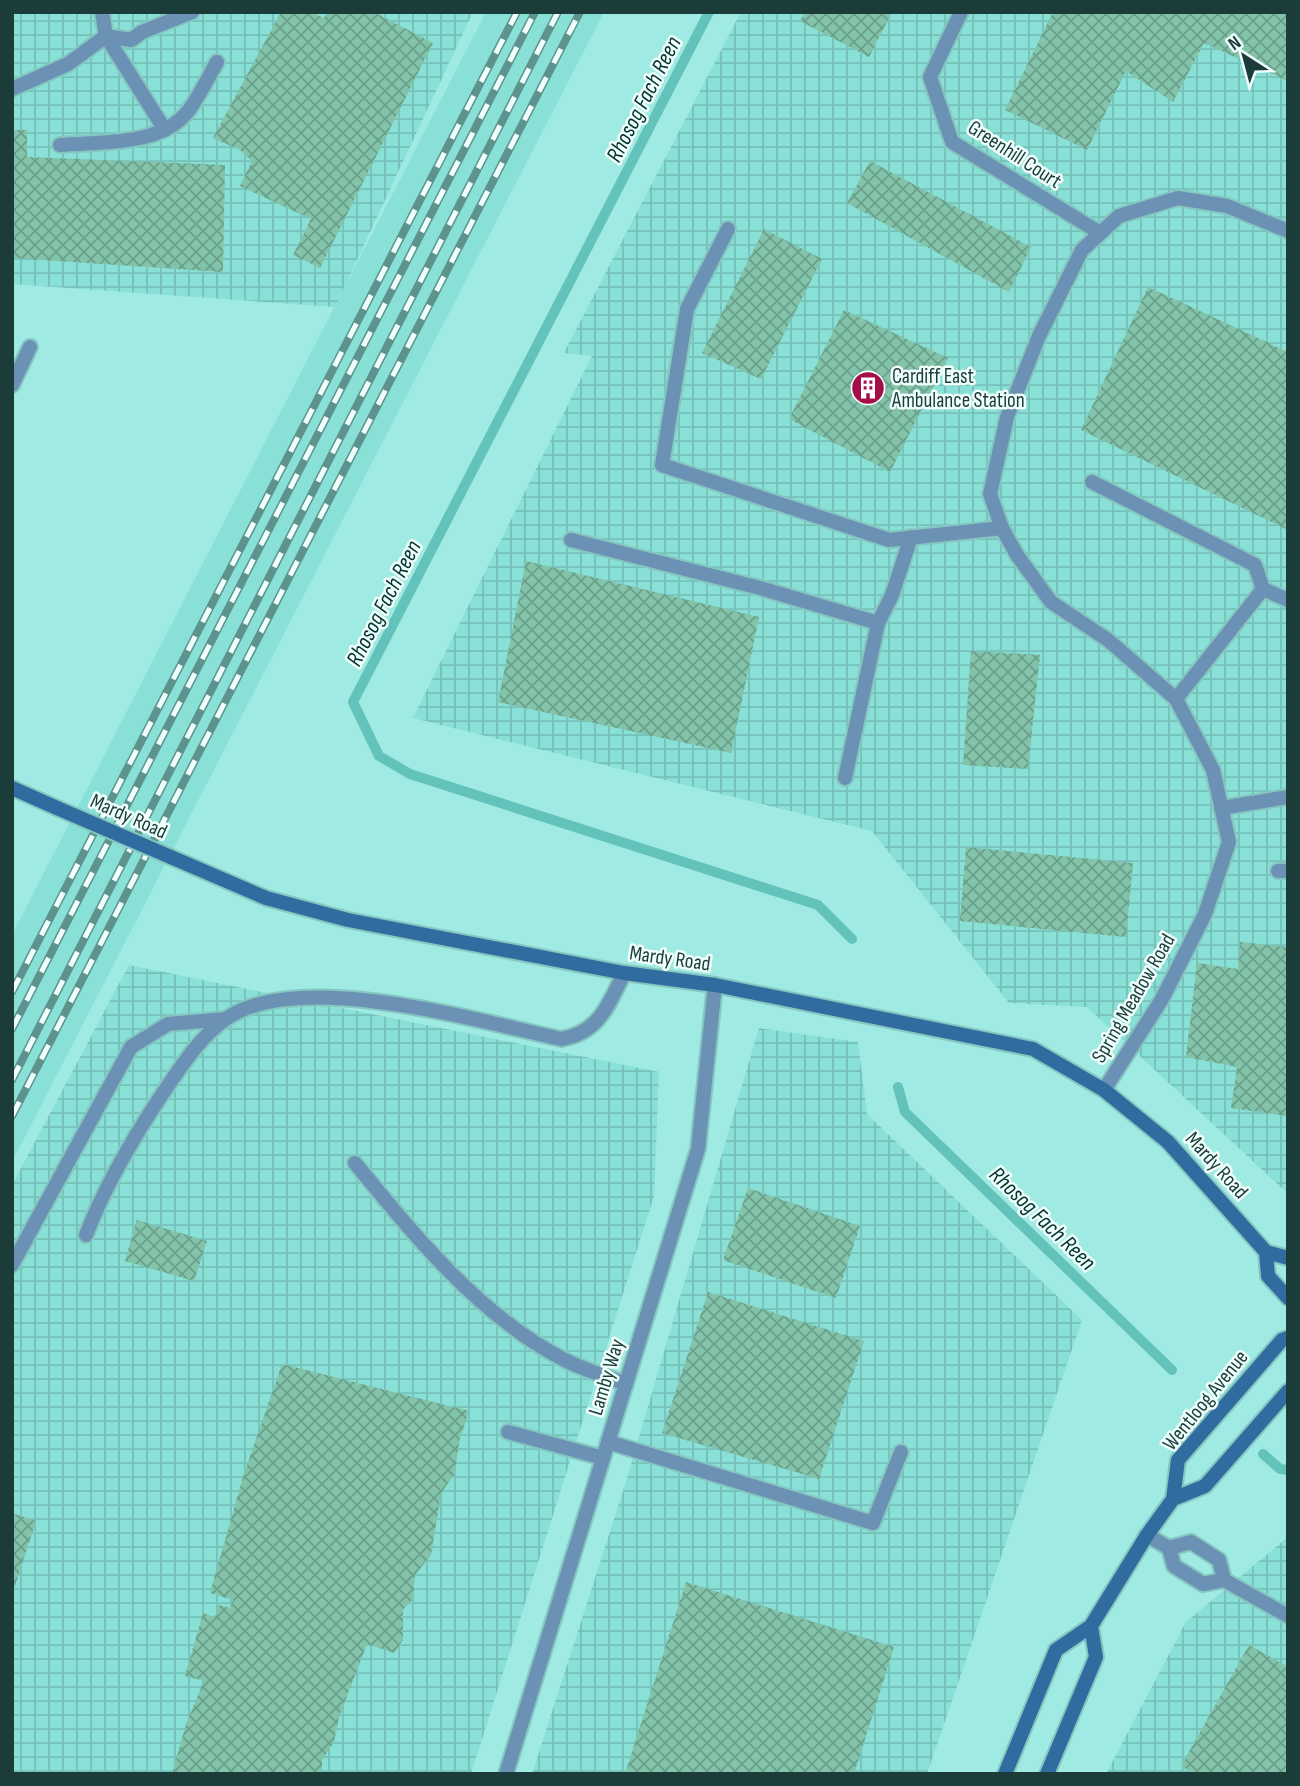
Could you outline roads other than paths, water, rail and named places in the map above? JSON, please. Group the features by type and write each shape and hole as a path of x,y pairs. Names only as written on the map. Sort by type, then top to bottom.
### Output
{"main road":[{"name":"Mardy Road","path":"12,788 187,864 305,910 624,973 715,985 1033,1049 1104,1090 1168,1142 1266,1252 1268,1276 1288,1298"},
{"path":"1266,1252 1288,1258"},
{"name":"Wentloog Avenue","path":"1005,1774 1056,1650 1091,1626 1147,1535 1173,1499 1178,1460 1282,1340 1288,1338"},
{"path":"1173,1499 1205,1486 1288,1391"},
{"path":"1047,1774 1096,1657 1091,1626"}],"street":[{"path":"102,12 106,36 165,130"},
{"path":"12,89 68,64 106,36 131,40 142,32 192,12"},
{"name":"Greenhill Court","path":"961,12 930,77 952,142 1100,233"},
{"path":"60,145 140,138 165,130 188,111 218,62"},
{"name":"Spring Meadow Road","path":"1104,1090 1162,999 1205,914 1229,842 1213,770 1176,699 1108,640 1051,602 1002,528 990,494 1007,417 1039,336 1082,250 1119,216 1178,198 1227,206 1288,231"},
{"path":"728,229 687,309 662,465 889,540 1002,528"},
{"path":"12,385 30,347"},
{"path":"1092,482 1255,565 1263,589 1288,600"},
{"path":"845,778 878,623 892,595 911,537"},
{"path":"571,540 760,588 878,623"},
{"path":"1176,699 1263,589"},
{"path":"1221,808 1288,797"},
{"path":"86,1235 119,1162 144,1122 199,1043 226,1018 244,1008 269,1001 314,998 375,1001 561,1039 575,1037 595,1025 624,973"},
{"name":"Lamby Way","path":"506,1774 698,1149 715,985"},
{"path":"12,1265 131,1046 168,1024 226,1018"},
{"path":"355,1163 401,1220 491,1309 562,1359 626,1384"},
{"path":"508,1432 603,1458"},
{"path":"608,1442 873,1523 901,1452"},
{"path":"1147,1535 1169,1548 1174,1566 1203,1584 1224,1580 1288,1616"},
{"path":"1169,1548 1191,1542 1219,1560 1224,1580"}],"waterway":[{"name":"Rhosog Fach Reen","path":"709,12 353,702 379,756 410,774 818,905 852,939"},
{"name":"Rhosog Fach Reen","path":"898,1087 905,1112 1172,1370"},
{"name":"Rhosog Fach Reen","path":"1263,1454 1280,1469 1288,1470"}],"railway":[{"path":"12,992 517,12"},
{"path":"12,1029 535,12"},
{"path":"12,1080 558,12"},
{"path":"12,1116 580,12"}],"place":[{"name":"Cardiff East Ambulance Station","path":"868,388"}]}
